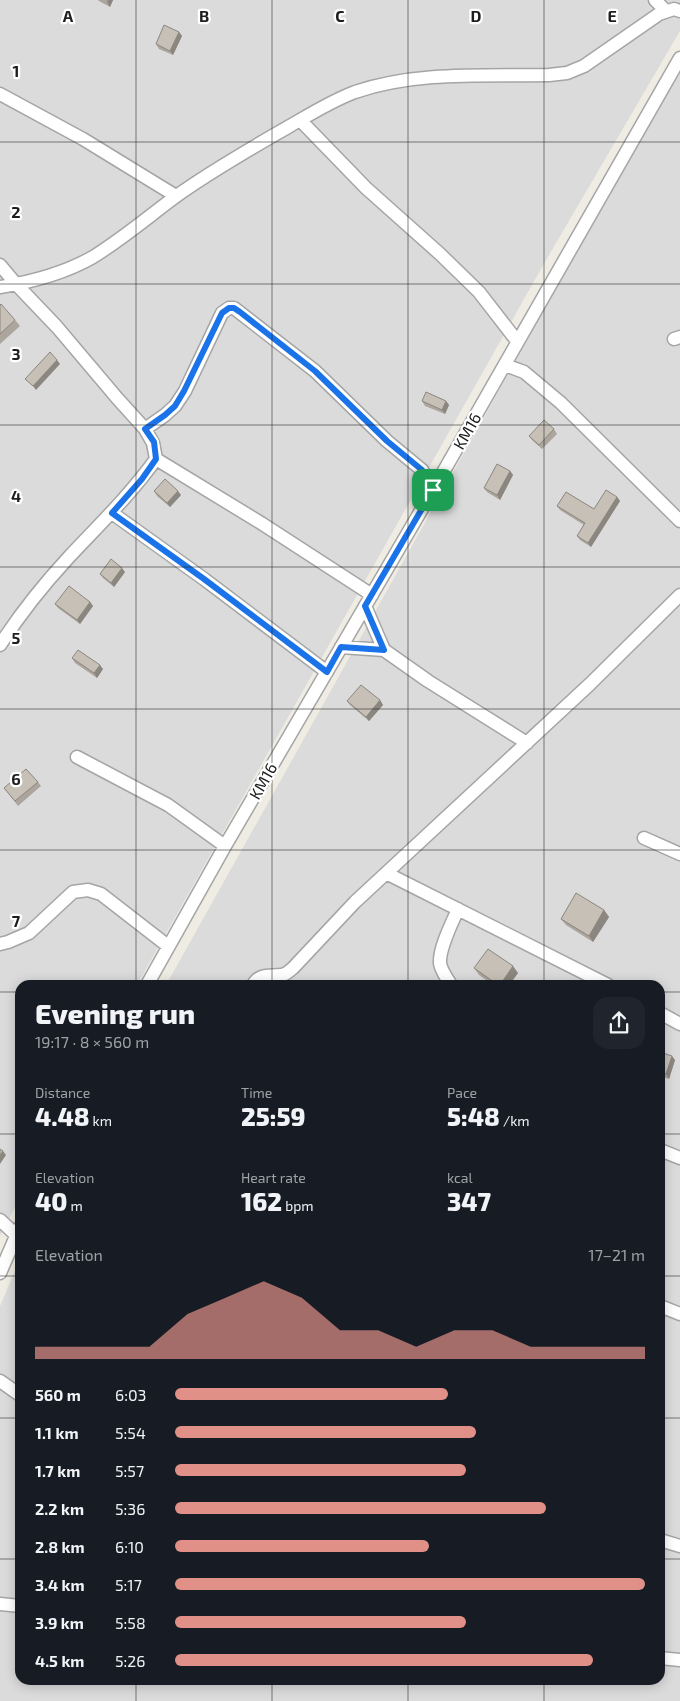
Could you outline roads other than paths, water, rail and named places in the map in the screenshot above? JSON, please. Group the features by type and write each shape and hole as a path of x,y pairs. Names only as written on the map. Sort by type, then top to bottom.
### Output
{"street":[{"path":"655,0 666,11"},
{"path":"0,287 38,279 92,258 138,226 176,196 252,147 336,100 355,92 404,80 434,77 567,73 584,66 659,14 674,9 680,11"},
{"name":"KM16","path":"150,980 225,846 518,341 676,75 680,58"},
{"path":"0,94 83,139 176,196"},
{"path":"300,120 366,188 440,254 479,292 518,341"},
{"path":"0,265 57,327 116,398 145,429 154,442 156,459 142,479 112,513 45,584 0,645"},
{"path":"145,429 175,406 222,313 229,308 234,308 315,371 387,441 422,470 433,490"},
{"path":"505,365 524,372 562,403 680,521"},
{"path":"156,459 261,523 368,600 384,650"},
{"path":"112,513 204,579 327,672"},
{"path":"257,980 267,974 285,974 293,968 355,902 597,677 680,595"},
{"path":"341,647 384,650 428,681 526,743"},
{"path":"77,757 168,805 225,846"},
{"path":"644,838 680,854"},
{"path":"386,874 598,980"},
{"path":"0,944 29,933 72,892 88,890 101,894 168,946"},
{"path":"448,980 440,963 448,934 458,909"},
{"path":"665,1016 680,1024"},
{"path":"665,1152 680,1158"},
{"path":"0,1220 15,1229"},
{"path":"0,1273 14,1255"},
{"path":"665,1308 680,1314"},
{"path":"0,1381 15,1392"},
{"path":"665,1542 680,1546"},
{"path":"0,1604 15,1606"},
{"path":"665,1658 680,1660"}]}
